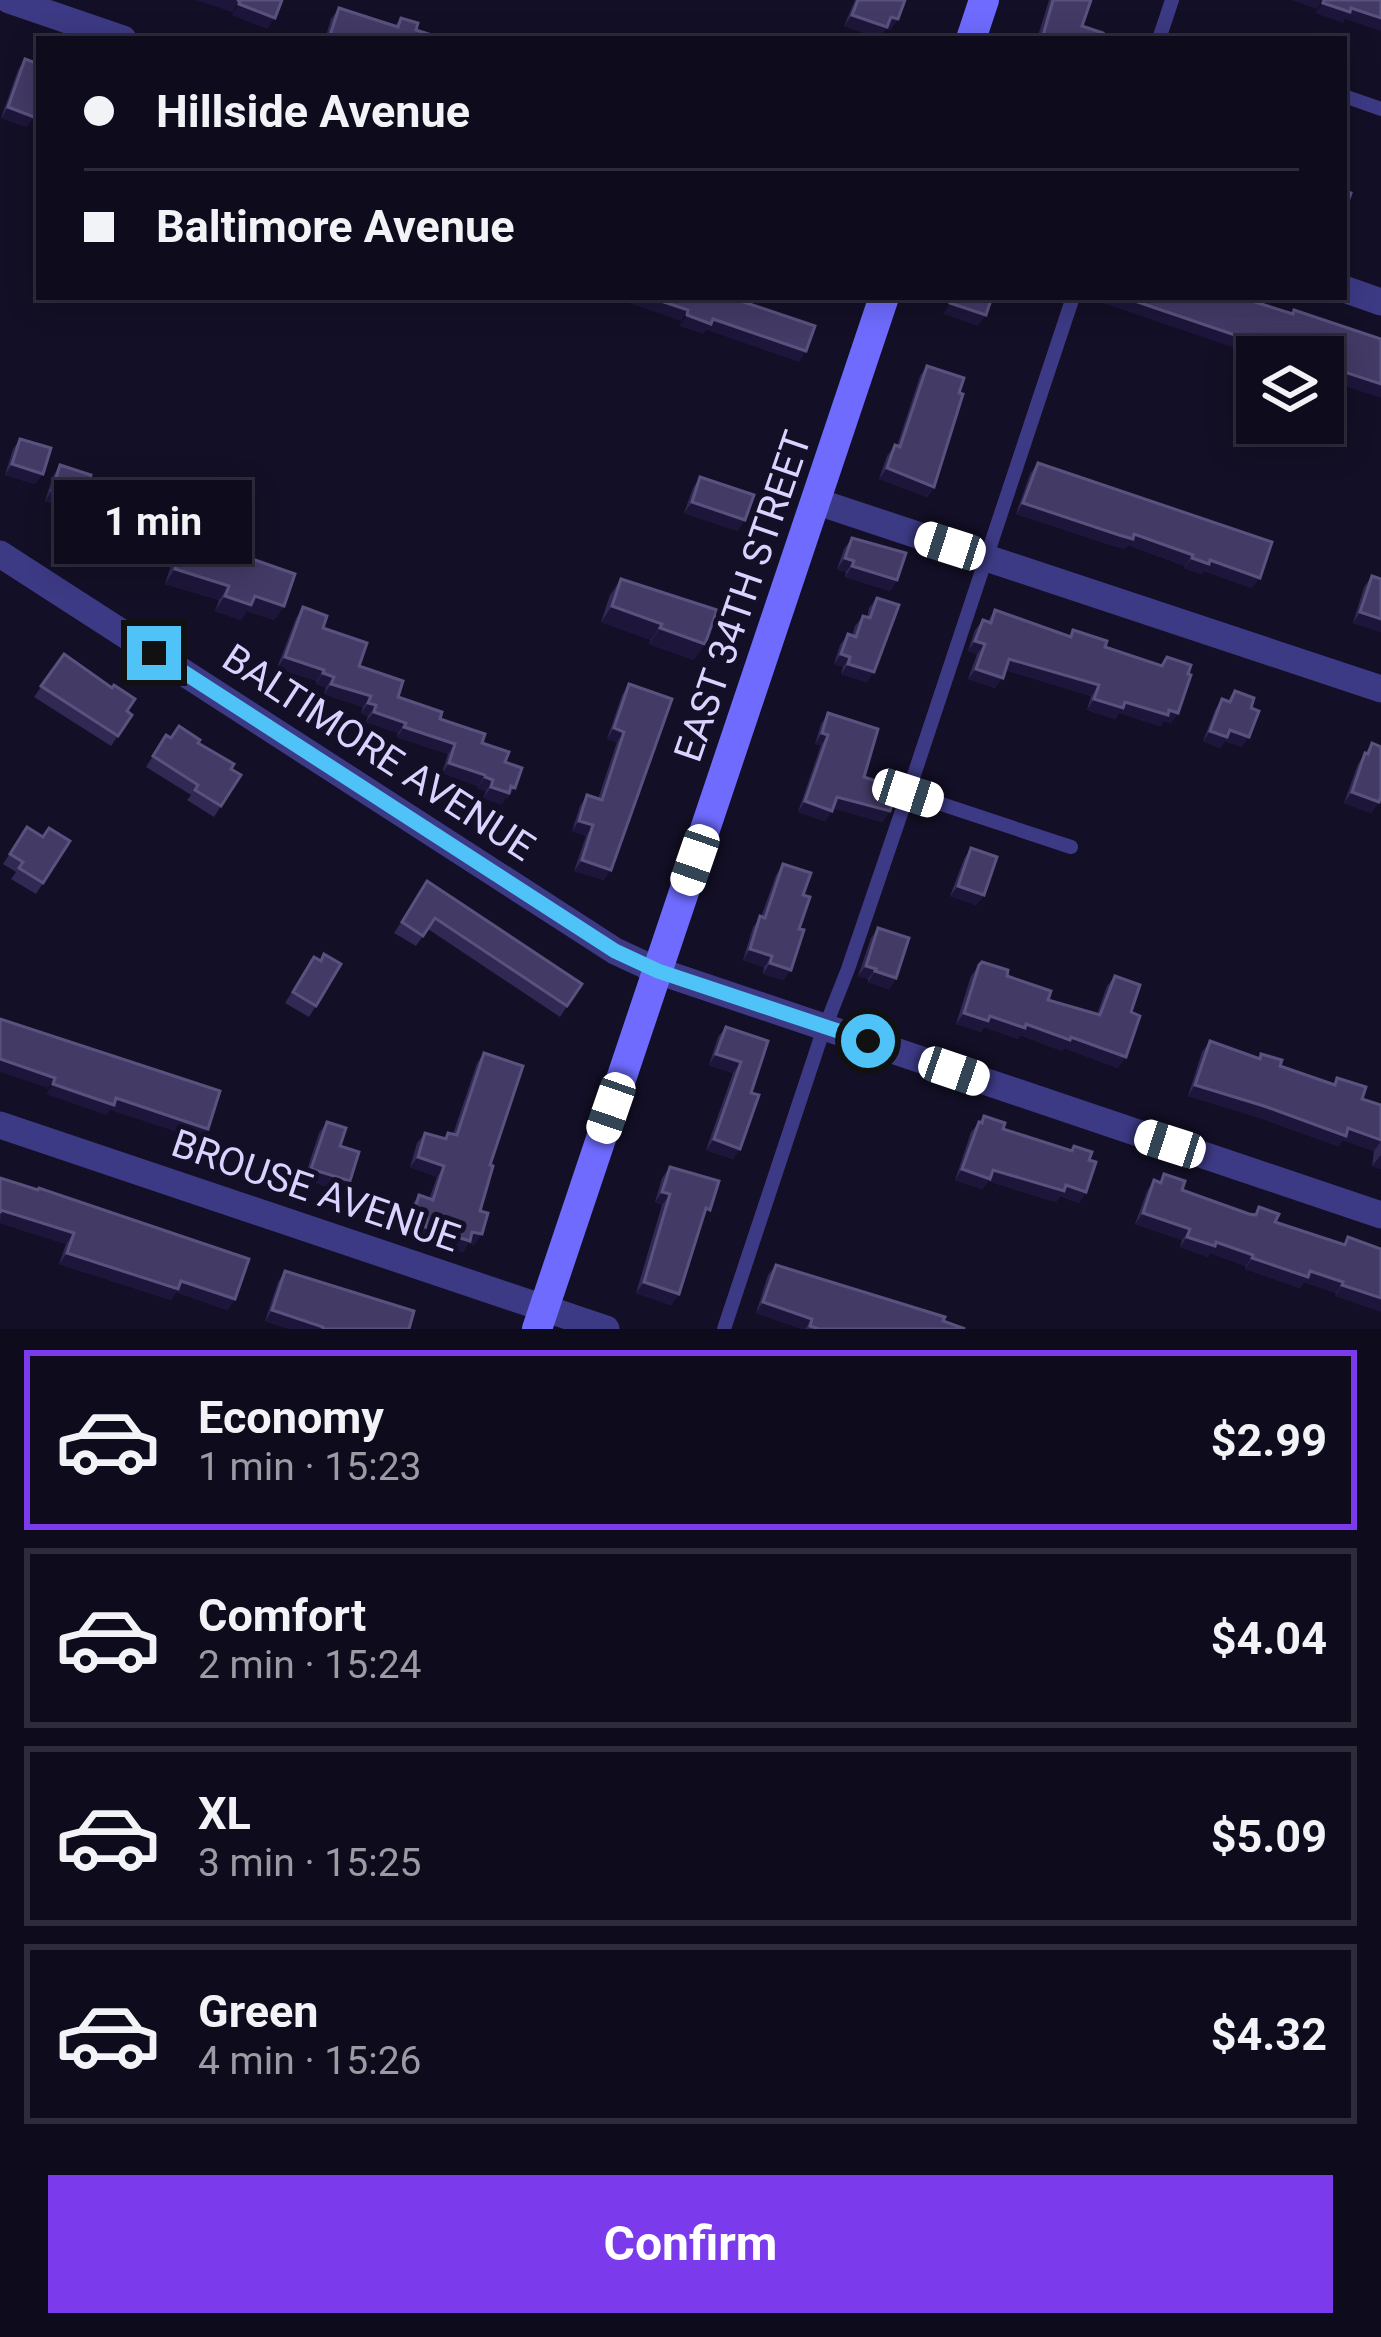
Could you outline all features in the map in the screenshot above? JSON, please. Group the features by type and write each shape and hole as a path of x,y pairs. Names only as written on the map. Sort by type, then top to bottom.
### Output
{"main road":[{"path":"971,36 984,0"},
{"name":"EAST 34TH STREET","path":"541,1319 815,501 874,300"}],"street":[{"path":"9,0 114,36"},
{"path":"1347,290 1381,302"},
{"path":"815,501 1381,688"},
{"name":"BALTIMORE AVENUE","path":"0,554 615,951 658,971 1381,1215"},
{"name":"BROUSE AVENUE","path":"0,1125 541,1319 607,1329"}],"lane":[{"path":"1160,36 1172,0"},
{"path":"1347,97 1381,110"},
{"path":"724,1329 1072,300"},
{"path":"908,793 1071,847"}],"building":[{"path":"237,0 282,0 275,18"},
{"path":"858,0 905,0 898,19 891,17 887,27 852,15"},
{"path":"1053,0 1091,0 1082,26 1103,33 1102,36 1043,36"},
{"path":"1324,0 1381,0 1381,18 1351,8 1350,12"},
{"path":"339,8 398,27 401,18 418,23 416,30 435,36 334,36 330,35"},
{"path":"25,59 36,63 34,117 8,107"},
{"path":"658,300 738,300 815,326 806,351 713,319 711,324 687,315 688,310"},
{"path":"951,300 991,300 986,315"},
{"path":"1132,300 1249,300 1381,339 1381,384 1344,372 1344,336 1238,336"},
{"path":"927,366 964,378 934,487 887,468 895,445 900,447"},
{"path":"20,439 51,448 43,474 12,464"},
{"path":"1038,463 1272,542 1260,578 1134,534 1133,539 1023,503"},
{"path":"60,465 91,475 83,500 52,490"},
{"path":"700,477 754,495 745,520 692,502"},
{"path":"100,492 131,502 123,529 92,519"},
{"path":"140,519 172,528 164,554 132,545"},
{"path":"852,538 906,553 897,580 852,566 854,561 845,558"},
{"path":"184,541 295,574 284,606 255,596 251,605 225,596 229,586 175,569"},
{"path":"1372,576 1381,579 1381,619 1360,612"},
{"path":"621,579 717,610 705,644 612,606"},
{"path":"877,598 899,605 874,672 848,664 850,657 841,654 848,634 856,637 863,616 870,618"},
{"path":"303,607 327,616 323,628 367,643 359,666 403,681 398,697 442,712 440,719 485,734 482,743 509,752 505,762 522,768 515,788 511,786 509,793 491,787 493,780 485,775 449,763 455,744 374,712 376,705 368,703 371,696 331,684 334,677 324,670 285,657"},
{"path":"995,610 1071,637 1073,630 1107,641 1105,647 1162,666 1167,657 1191,665 1178,713 1169,710 1168,715 1125,702 1123,708 1094,699 1099,685 1009,659 1003,678 976,669 985,644 975,641 983,620 991,623"},
{"path":"64,654 135,699 127,711 132,715 118,736 41,686"},
{"path":"629,684 672,699 611,870 582,860 593,825 579,821 587,795 602,800 624,732 614,728"},
{"path":"1235,691 1254,698 1251,708 1259,711 1249,737 1230,730 1227,737 1210,731 1222,699 1230,702"},
{"path":"828,713 878,729 864,777 897,788 890,811 837,797 832,811 805,801 828,735 822,733"},
{"path":"179,726 234,764 231,769 241,775 221,806 153,756 166,735 171,738"},
{"path":"1372,743 1381,747 1379,802 1352,792"},
{"path":"27,827 43,837 49,828 70,841 43,883 19,868 23,862 10,854"},
{"path":"971,848 997,857 984,895 958,886"},
{"path":"783,864 811,873 803,895 810,897 799,929 804,930 791,970 770,963 772,956 750,949"},
{"path":"427,881 582,984 567,1006 435,918 423,936 402,922"},
{"path":"878,928 909,938 896,978 866,966"},
{"path":"324,954 341,964 316,1006 293,992 314,957 321,961"},
{"path":"982,962 1051,991 1048,1000 1100,1015 1115,976 1140,985 1131,1012 1140,1016 1126,1057 1026,1024 1025,1028 964,1013"},
{"path":"0,1019 220,1091 208,1129 116,1098 114,1105 0,1059"},
{"path":"726,1027 768,1041 751,1093 759,1095 740,1149 714,1139 741,1062 716,1054"},
{"path":"1210,1041 1260,1059 1261,1054 1282,1060 1280,1066 1335,1085 1337,1078 1366,1087 1362,1099 1381,1105 1381,1140 1348,1128 1346,1136 1195,1085"},
{"path":"484,1053 523,1066 490,1165 480,1211 488,1213 482,1234 472,1232 470,1241 425,1227 427,1219 413,1215 419,1195 433,1200 444,1166 418,1157 425,1133 446,1139 448,1133 457,1135"},
{"path":"984,1116 1005,1123 1003,1129 1072,1151 1074,1146 1092,1152 1089,1160 1096,1162 1086,1192 1066,1185 1064,1191 993,1170 990,1179 962,1169"},
{"path":"327,1122 346,1128 340,1146 359,1152 350,1181 311,1169"},
{"path":"670,1167 719,1181 679,1294 644,1282 670,1194 662,1192"},
{"path":"1164,1174 1185,1181 1182,1190 1249,1214 1256,1215 1259,1207 1279,1214 1275,1222 1345,1245 1348,1237 1381,1249 1381,1298 1310,1271 1308,1277 1216,1242 1215,1246 1187,1237 1190,1229 1143,1213 1154,1180 1161,1183"},
{"path":"0,1178 249,1259 235,1299 181,1281 178,1289 67,1253 74,1233 0,1213"},
{"path":"776,1265 945,1317 943,1321 965,1329 810,1326 812,1319 763,1302"},
{"path":"285,1271 414,1311 409,1329 323,1329 272,1310"}],"route":[{"path":"154,653 615,951 658,971 868,1041"}]}
